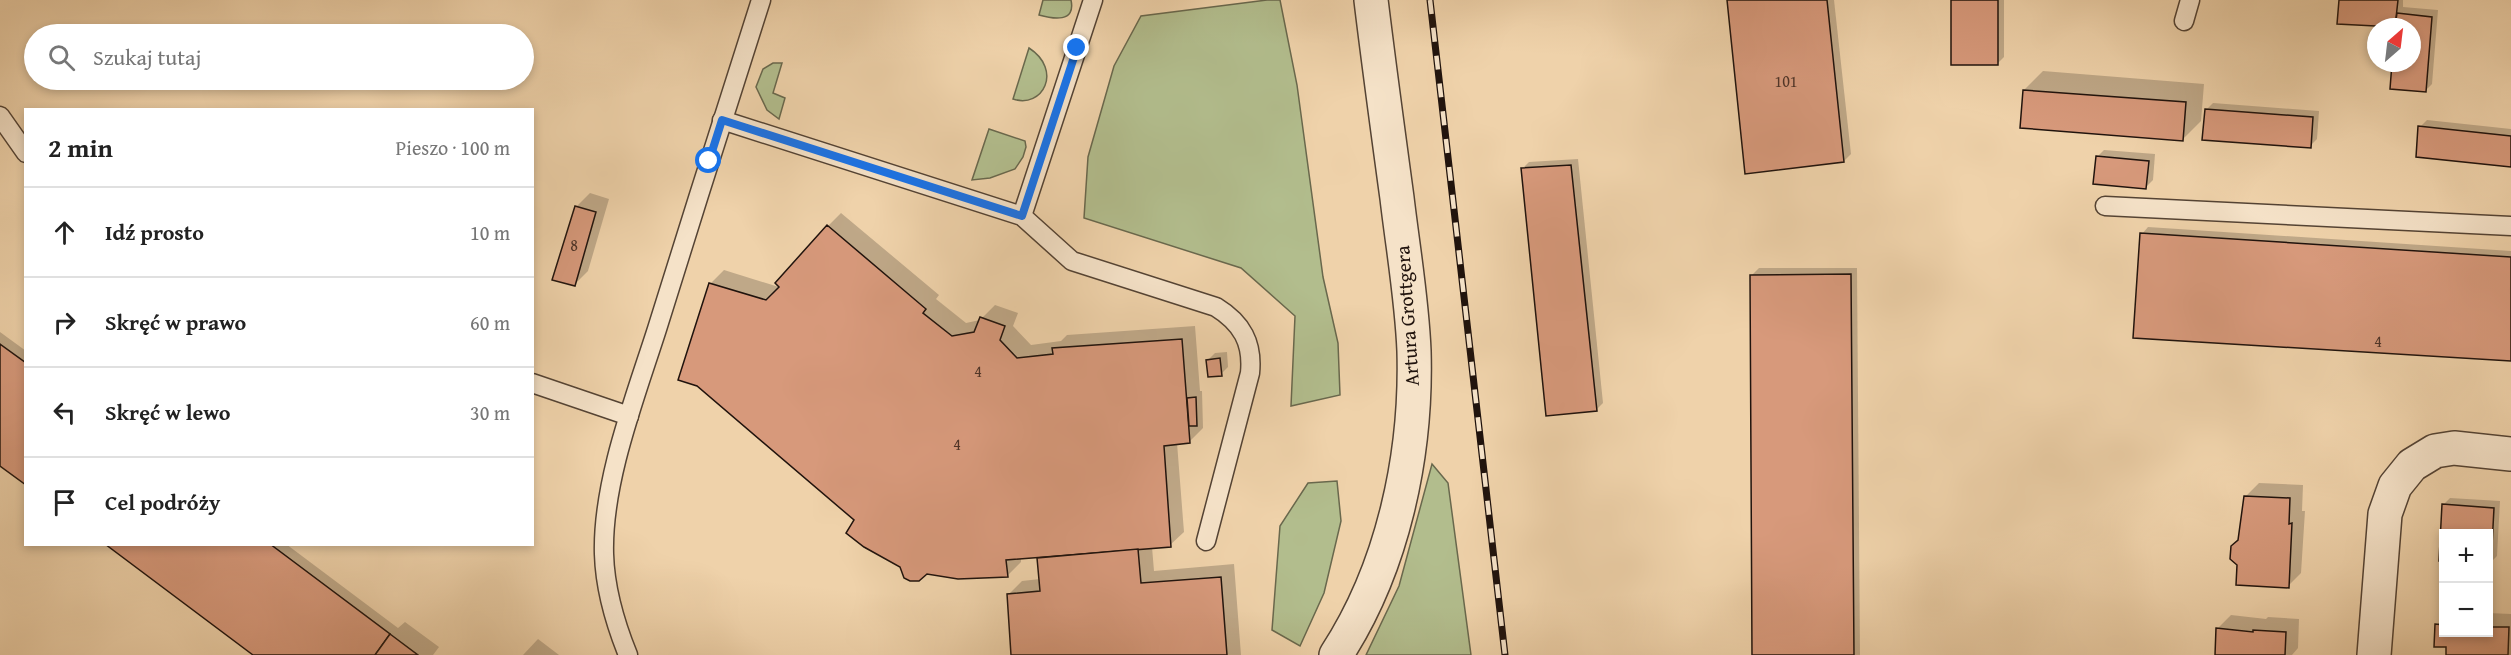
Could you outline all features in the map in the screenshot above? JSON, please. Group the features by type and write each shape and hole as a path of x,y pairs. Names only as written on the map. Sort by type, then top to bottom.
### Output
{"street":[{"name":"Artura Grottgera","path":"1336,655 1369,588 1396,511 1408,455 1413,403 1414,351 1409,296 1371,0"},
{"path":"2374,655 2385,514 2395,486 2412,465 2435,452 2454,448 2511,453"}],"lane":[{"path":"628,655 608,592 604,554 606,512 629,416 761,0"},
{"path":"1022,216 1093,0"},
{"path":"2184,21 2190,0"},
{"path":"0,116 24,150"},
{"path":"722,120 1022,216 1072,261 1216,307 1229,315 1245,334 1251,359 1250,373 1206,541"},
{"path":"2105,206 2511,226"},
{"path":"534,384 629,416"}],"green space":[{"path":"1043,0 1071,0 1070,13 1062,18 1039,15"},
{"path":"1280,0 1297,85 1323,277 1338,343 1340,395 1291,406 1295,316 1241,268 1084,218 1088,157 1114,66 1141,16"},
{"path":"1029,48 1039,57 1045,67 1047,76 1045,86 1033,98 1024,101 1013,99"},
{"path":"773,63 782,63 773,93 785,98 779,119 767,110 756,87 763,69"},
{"path":"989,129 1025,141 1023,157 1015,169 990,178 972,180"},
{"path":"1432,464 1448,483 1471,655 1366,655 1399,586"},
{"path":"1337,481 1341,521 1324,593 1300,646 1272,630 1280,526 1308,483"}],"building":[{"path":"1727,0 1827,0 1844,162 1745,174"},
{"path":"1951,0 1998,0 1998,65 1951,65"},
{"path":"2339,0 2398,0 2396,18 2367,18 2367,26 2337,24"},
{"path":"2397,13 2432,17 2426,92 2390,89 2391,72 2421,72 2421,18 2396,18"},
{"path":"2023,90 2186,102 2183,141 2020,128"},
{"path":"2205,109 2313,117 2311,148 2202,140"},
{"path":"2418,126 2511,136 2511,167 2416,157"},
{"path":"2096,156 2149,161 2146,189 2093,184"},
{"path":"1571,165 1597,411 1546,416 1521,168"},
{"path":"575,206 596,212 575,286 552,280"},
{"path":"827,225 926,309 923,313 952,336 974,332 980,317 1005,326 1000,340 1017,358 1053,354 1052,348 1182,339 1190,443 1164,446 1171,547 1006,560 1008,577 958,579 927,574 919,581 910,581 904,578 900,567 864,547 846,533 854,520 697,386 678,380 709,283 766,300 779,287 775,283"},
{"path":"2140,233 2511,257 2511,361 2133,338"},
{"path":"1851,274 1854,655 1752,655 1750,275"},
{"path":"0,344 24,362 24,484 0,466"},
{"path":"1220,358 1222,376 1208,377 1206,360"},
{"path":"1196,397 1197,426 1189,426 1187,398"},
{"path":"2244,496 2290,498 2289,524 2292,523 2289,588 2236,585 2237,565 2230,559 2231,546 2238,540"},
{"path":"2442,504 2494,508 2493,529 2441,529"},
{"path":"108,546 273,546 390,634 375,655 253,655"},
{"path":"1138,549 1141,583 1221,577 1227,655 1011,655 1007,594 1040,591 1037,558"},
{"path":"2435,624 2439,624 2439,637 2493,637 2493,627 2509,627 2508,655 2446,655 2446,647 2434,647"},
{"path":"2216,628 2253,632 2253,630 2286,632 2285,655 2215,655"},
{"path":"390,634 418,655 375,655"}],"railway":[{"path":"1430,0 1505,655"}],"route":[{"path":"709,161 722,120 1022,216 1077,48"}]}
